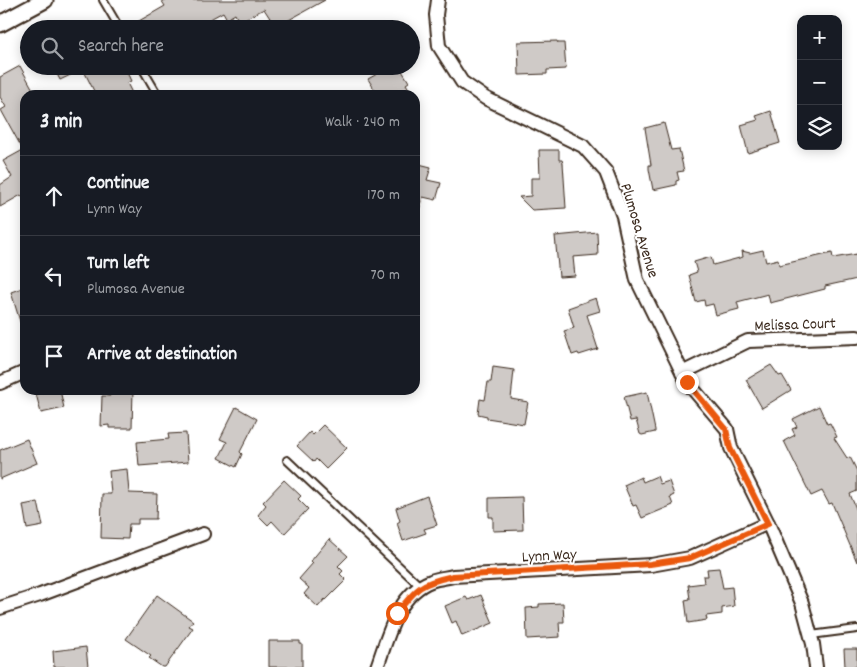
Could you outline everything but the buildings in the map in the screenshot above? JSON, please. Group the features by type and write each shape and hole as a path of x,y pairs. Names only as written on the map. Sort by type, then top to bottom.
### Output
{"street":[{"path":"0,24 45,0"},
{"name":"Plumosa Avenue","path":"438,0 436,15 439,46 462,82 485,98 583,146 606,172 623,216 637,280 687,382 726,429 730,448 768,524 802,603 811,635 816,667"},
{"name":"Melissa Court","path":"682,373 748,341 857,337"},
{"path":"0,383 20,374"},
{"name":"Lynn Way","path":"377,667 397,613 412,593 430,581 453,576 650,564 690,558 768,524"},
{"path":"0,608 203,534"}],"lane":[{"path":"103,0 115,20"},
{"path":"146,75 155,90"},
{"path":"287,460 421,587"},
{"path":"811,635 857,629"}],"route":[{"path":"397,613 412,593 430,581 453,576 650,564 690,558 768,524 730,448 726,429 687,382"}]}
